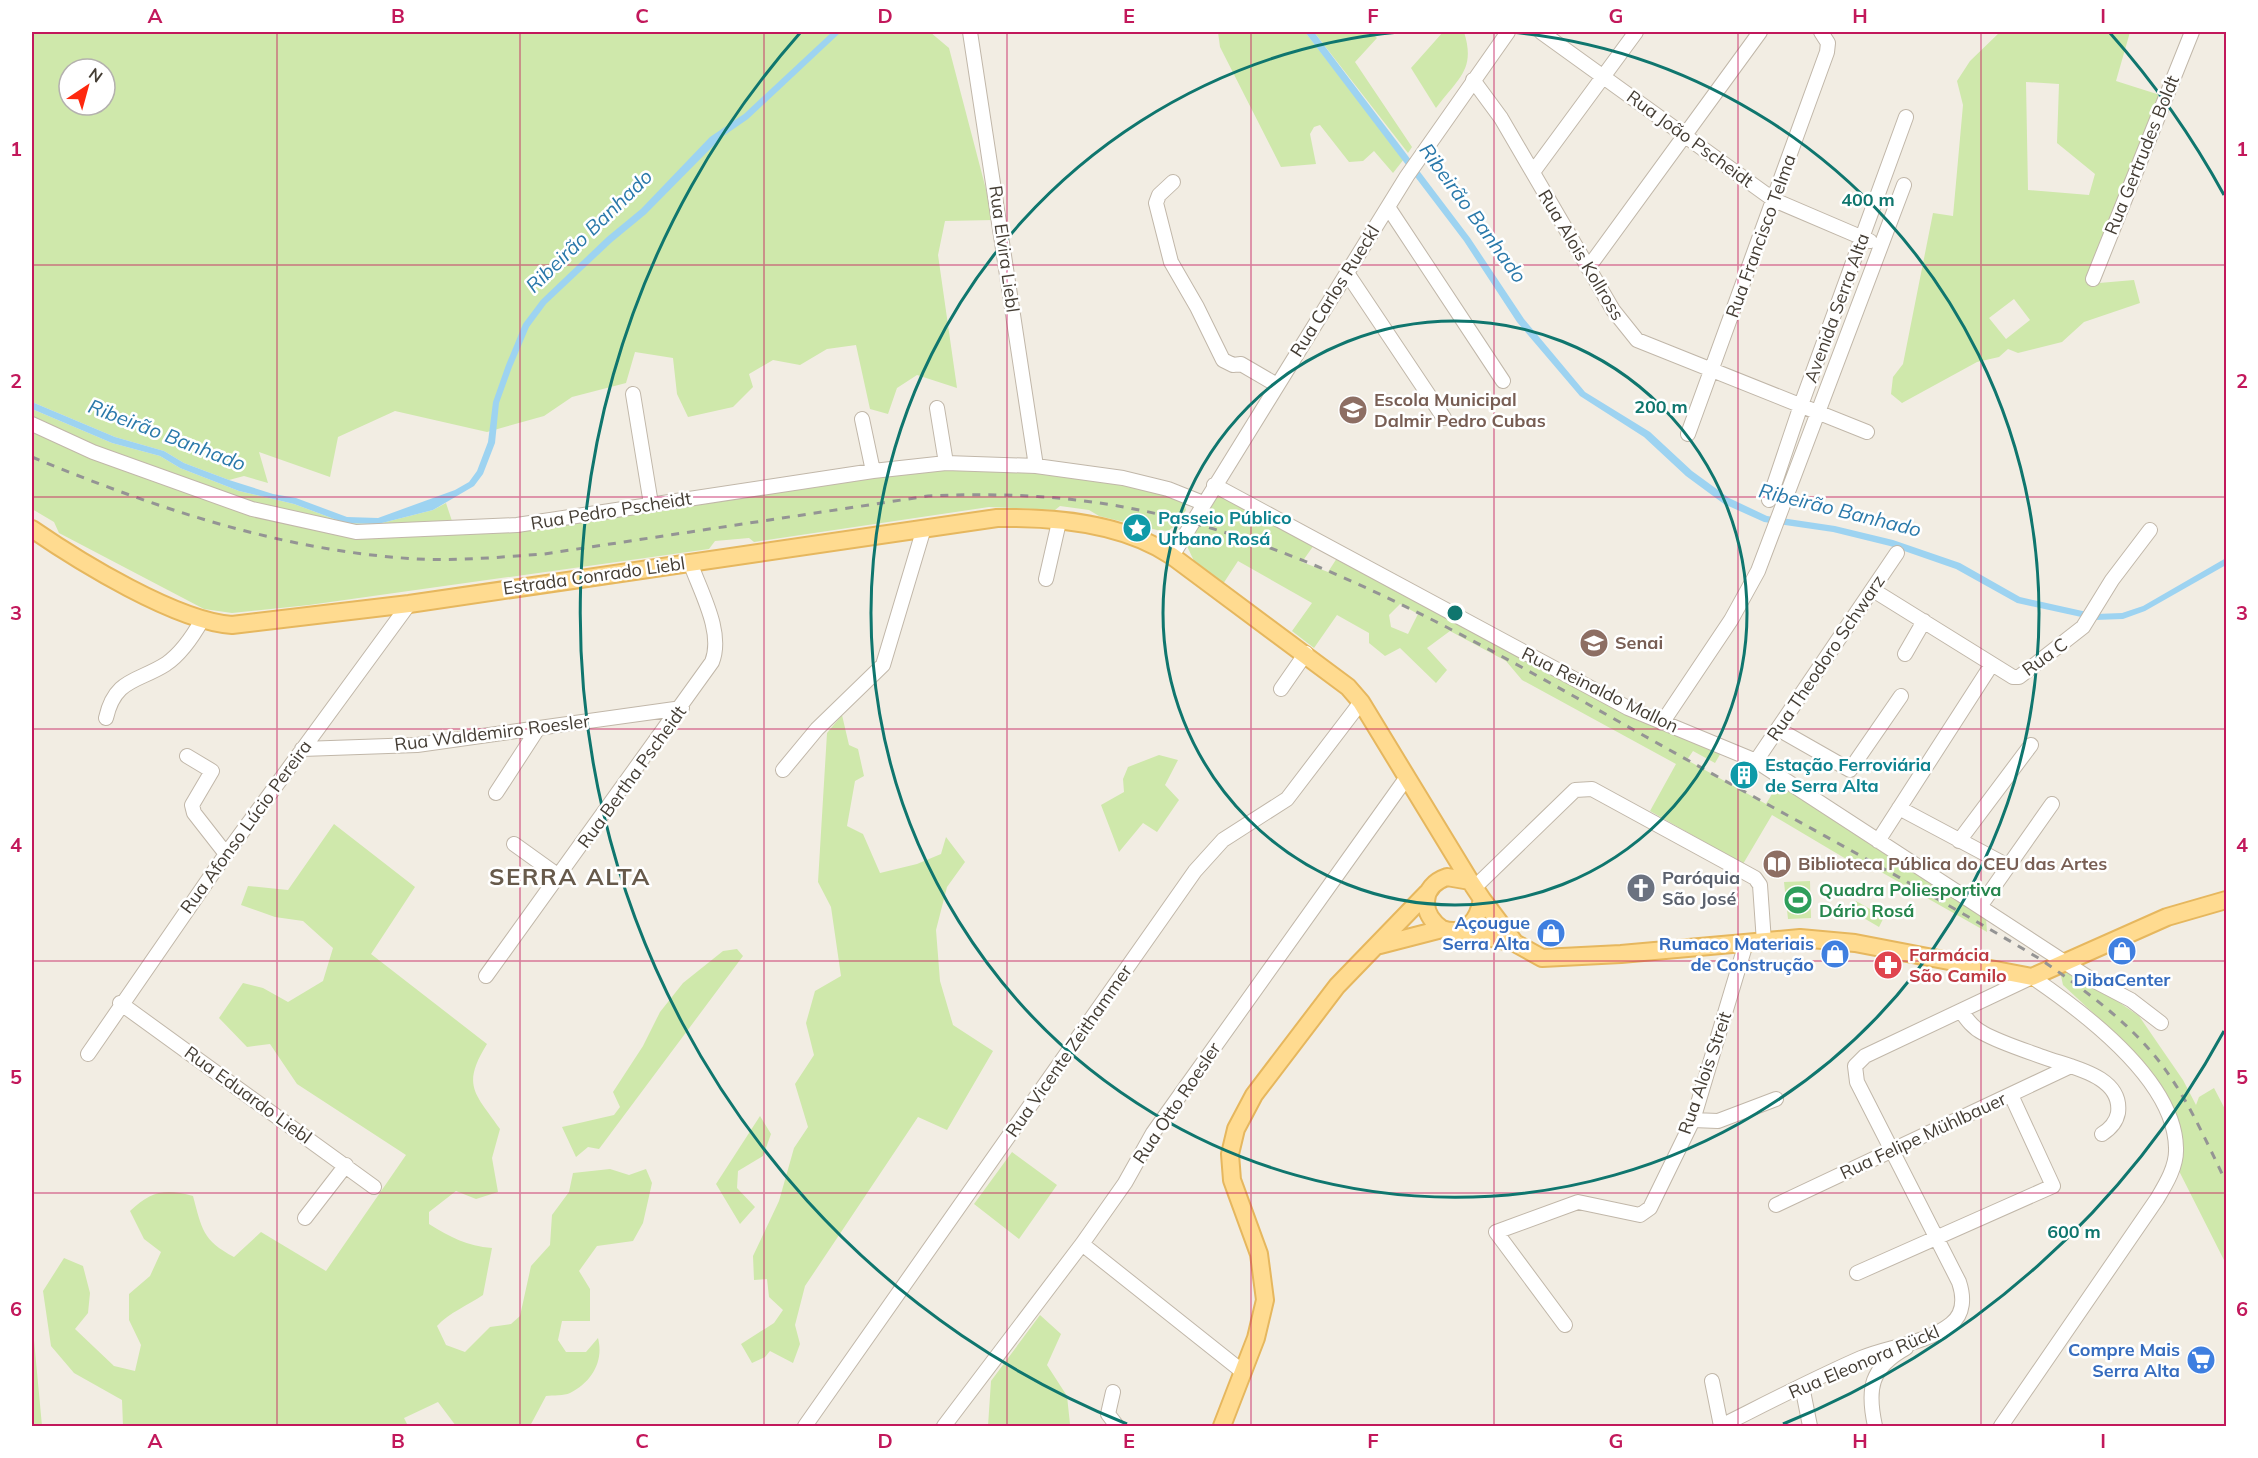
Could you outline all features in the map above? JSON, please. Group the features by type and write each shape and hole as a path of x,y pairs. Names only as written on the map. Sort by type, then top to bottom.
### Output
{"main road":[{"name":"Estrada Conrado Liebl","path":"32,529 134,589 202,620 245,625 409,604 997,518 1059,522 1132,534 1172,556 1306,653 1348,687 1360,702 1476,889 1515,943"},
{"path":"1222,1426 1260,1326 1265,1292 1259,1254 1232,1180 1230,1154 1233,1135 1254,1095 1336,986 1427,893 1448,867 1446,840"},
{"path":"1376,946 1473,924 1478,917 1476,889 1455,876 1439,879"},
{"path":"1427,893 1425,903 1427,914 1450,930 1515,943 1534,954 1554,958 1800,938 1855,943 2032,977 2167,917 2226,900"}],"street":[{"name":"Rua Elvira Liebl","path":"970,32 1036,466"},
{"name":"Rua Carlos Rueckl","path":"1172,556 1407,176 1508,32"},
{"name":"Rua João Pscheidt","path":"1542,32 1774,200 1880,245"},
{"path":"1533,172 1636,32"},
{"path":"1588,268 1760,32"},
{"name":"Rua Gertrudes Boldt","path":"2093,279 2192,32"},
{"name":"Rua Francisco Telma","path":"1688,434 1827,52 1823,34"},
{"name":"Rua Alois Kollross","path":"1473,80 1497,112 1619,320 1637,340 1867,432"},
{"name":"Avenida Serra Alta","path":"1769,500 1801,405 1906,117"},
{"path":"1173,182 1159,195 1156,203 1171,262 1222,360 1233,365 1241,364 1277,385"},
{"name":"Avenida Serra Alta","path":"1662,723 1743,600 1758,571 1904,185"},
{"path":"1388,207 1503,381"},
{"path":"1347,273 1444,418"},
{"path":"633,394 651,504"},
{"path":"937,408 946,463"},
{"path":"862,419 873,471"},
{"name":"Rua Pedro Pscheidt","path":"32,424 93,452 252,508 356,532 517,525 873,471 946,463 1036,466 1123,478 1168,489 1203,503"},
{"name":"Rua Reinaldo Mallon","path":"1214,485 1596,692 1662,723 1756,761 2064,961 2132,1000 2161,1023"},
{"path":"1046,579 1059,522"},
{"path":"783,770 817,729 879,672 887,656 924,528"},
{"name":"Rua C","path":"1872,590 2013,677 2024,675 2088,622 2112,580 2150,530"},
{"name":"Rua Theodoro Schwarz","path":"1756,761 1897,554"},
{"name":"Rua Bertha Pscheidt","path":"486,976 682,708 712,662 716,647 713,628 690,562"},
{"name":"Rua Afonso Lúcio Pereira","path":"88,1054 120,1004 226,854 409,604"},
{"path":"106,718 118,690 135,678 164,665 179,654 202,620"},
{"path":"1905,654 1924,621"},
{"path":"1281,689 1306,653"},
{"path":"1878,841 1992,664"},
{"path":"1778,729 1850,770 1901,696"},
{"name":"Rua Vicente Zeithammer","path":"805,1426 1196,871 1223,840 1287,799 1360,702"},
{"name":"Rua Waldemiro Roesler","path":"302,749 417,745 682,708"},
{"path":"496,793 537,730"},
{"path":"1959,841 2031,745"},
{"path":"187,756 212,771 192,805 194,813 226,854"},
{"name":"Rua Otto Roesler","path":"944,1426 1082,1244 1125,1182 1153,1133 1407,777"},
{"path":"1476,889 1575,790 1592,789 1755,878 1760,885 1764,942"},
{"path":"1980,905 2052,804"},
{"path":"1899,808 2008,866"},
{"path":"514,844 560,877"},
{"name":"Rua Alois Streit","path":"1565,1325 1496,1232 1578,1202 1644,1214 1650,1208 1693,1120 1746,943"},
{"path":"1936,1238 1857,1082 1855,1066 1864,1056 2032,977 2082,1012 2131,1059 2164,1108 2176,1148 2170,1175 2157,1199 2001,1426"},
{"name":"Rua Eduardo Liebl","path":"120,1004 374,1187"},
{"path":"1960,1011 1980,1032 2099,1078 2114,1092 2117,1115 2112,1127 2102,1134"},
{"name":"Rua Felipe Mühlbauer","path":"1776,1205 2071,1066"},
{"path":"1857,1273 2053,1186 2011,1095"},
{"path":"1693,1120 1718,1121 1776,1099"},
{"path":"305,1218 346,1165"},
{"name":"Rua Eleonora Rückl","path":"1721,1426 1873,1354 1928,1336 1951,1325 1958,1317 1962,1303 1959,1282 1936,1238"},
{"path":"1082,1244 1243,1372"},
{"path":"1875,1426 1870,1402 1876,1374 1889,1359 1928,1336"},
{"path":"1712,1381 1721,1426"},
{"path":"1802,1386 1810,1426"},
{"path":"1113,1392 1107,1414 1118,1426"}],"green space":[{"path":"32,32 930,32 949,48 994,220 945,221 938,255 957,388 917,375 897,388 888,414 870,409 856,345 827,349 800,365 773,360 749,374 753,387 733,407 688,417 677,394 673,358 635,352 626,383 572,397 544,416 487,432 395,411 338,437 330,477 259,452 268,483 244,476 229,480 184,463 164,451 115,437 32,402"},
{"path":"1218,32 1305,32 1404,159 1393,173 1374,151 1363,161 1349,162 1320,125 1314,127 1310,134 1316,164 1281,167 1220,47"},
{"path":"1314,32 1371,32 1377,38 1355,62 1412,147 1408,153"},
{"path":"1443,32 1464,32 1468,56 1463,73 1436,108 1411,68"},
{"path":"2000,32 2130,32 2116,81 2160,95 2090,270 2099,283 2134,280 2140,303 2084,322 2062,342 2018,353 2008,349 1999,357 1977,362 1902,403 1891,394 1893,377 1903,364 1933,213 1953,216 1963,105 1957,81 1970,61","holes":["2026,82 2059,84 2057,143 2095,174 2089,195 2028,190","2014,299 2030,320 2006,339 1989,318"]},
{"path":"32,409 112,443 160,456 180,468 239,491 294,504 345,523 378,524 433,510 446,503 454,527 873,471 1010,464 1182,495 1186,510 1176,525 1168,531 1099,516 1089,510 1060,506 1055,510 989,507 754,542 749,538 715,541 709,549 309,605 232,613 204,609 59,533 54,522 32,509"},
{"path":"1213,496 1226,498 1314,545 1302,562 1328,572 1337,558 1722,751 1715,763 1693,751 1687,760 1766,804 1779,782 1986,917 1987,932 1867,864 1863,869 1772,815 1743,864 1650,811 1676,764 1522,680 1506,661 1450,631 1427,648 1447,670 1436,683 1400,648 1385,656 1369,643 1369,633 1337,615 1314,648 1292,631 1312,603 1238,561 1223,584 1195,563 1186,544","holes":["1400,604 1418,614 1408,634 1391,627 1389,615"]},
{"path":"842,715 849,745 858,749 864,776 855,781 847,826 863,834 880,873 917,864 941,854 946,837 965,862 947,887 936,930 940,981 953,1025 993,1051 947,1130 918,1117 805,1286 795,1325 800,1344 793,1363 770,1351 765,1357 752,1363 741,1344 774,1323 783,1310 769,1297 767,1279 754,1280 753,1256 779,1201 794,1148 808,1127 795,1084 814,1055 806,1023 815,991 841,976 831,907 818,882 827,733"},
{"path":"1159,755 1178,760 1165,785 1179,800 1157,832 1143,823 1119,852 1101,805 1124,792 1123,779 1128,767"},
{"path":"334,824 415,887 371,954 487,1044 479,1058 473,1080 478,1097 500,1129 492,1158 498,1192 476,1199 456,1191 429,1212 429,1224 437,1229 467,1243 492,1248 483,1295 453,1313 437,1326 446,1345 465,1352 490,1327 511,1324 520,1316 531,1266 550,1245 552,1215 569,1192 573,1173 610,1169 629,1175 646,1169 652,1183 643,1223 633,1241 597,1246 579,1271 590,1289 590,1321 562,1321 558,1340 566,1352 586,1352 598,1338 598,1363 590,1377 578,1388 568,1394 546,1396 530,1426 456,1426 438,1402 404,1418 408,1426 123,1426 122,1400 74,1373 51,1346 43,1291 64,1258 83,1266 90,1293 88,1313 75,1329 114,1366 135,1371 141,1345 129,1320 129,1294 150,1276 161,1252 144,1239 130,1211 138,1204 159,1193 174,1192 193,1196 201,1225 209,1239 223,1251 234,1257 261,1232 326,1271 406,1155 297,1084 270,1044 247,1047 219,1018 243,983 263,988 288,1002 323,981 333,948 303,921 275,917 241,905 248,886 288,890"},
{"name":"Quadra Poliesportiva Dário Rosá","path":"1810,881 1811,918 1788,919 1784,882"},
{"path":"1856,901 1884,917 1879,927 1850,910"},
{"path":"737,949 743,956 599,1149 588,1147 576,1157 562,1127 614,1115 620,1107 613,1092 643,1046 660,1012 683,983 723,951"},
{"path":"2069,968 2139,1016 2183,1080 2196,1105 2199,1097 2214,1088 2226,1111 2226,1264 2178,1169 2179,1163 2151,1075 2120,1038 2063,985 2061,976"},
{"path":"760,1116 771,1134 763,1156 738,1171 737,1188 755,1207 740,1224 716,1184"},
{"path":"1012,1152 1057,1185 1019,1239 974,1204"},
{"path":"1040,1315 1061,1334 1047,1365 1067,1396 1070,1424 1068,1426 988,1426 991,1381"},
{"path":"32,1340 34,1340 42,1426 32,1426"}],"water":[{"path":"832,32 841,32 748,119 722,137 646,214 612,242 546,304 529,327 512,367 499,403 495,443 483,474 474,486 433,510 378,524 345,523 294,504 239,491 180,468 160,456 112,443 32,409 32,402 115,437 164,451 184,463 229,480 273,494 296,498 347,517 378,518 455,490 469,482 477,471 488,442 493,402 506,365 523,324 541,300 607,237 641,209 710,137 744,114"},
{"path":"1305,32 1314,32 1470,238 1524,319 1585,392 1650,432 1692,471 1729,498 1767,516 1835,526 1893,540 1960,563 2020,597 2096,614 2122,613 2143,606 2226,558 2226,565 2145,611 2123,619 2095,620 2017,603 1956,569 1890,546 1833,532 1764,522 1724,504 1686,476 1644,437 1580,396 1517,322 1464,241"}],"railway":[{"path":"32,457 172,510 268,537 317,547 417,559 465,559 544,554 928,496 952,495 1047,497 1094,502 1190,522 1261,545 1331,572 1469,639 1901,878 2040,959 2109,1010 2154,1055 2184,1098 2226,1182"}],"place":[{"name":"Escola Municipal Dalmir Pedro Cubas","path":"1353,410"},
{"name":"Passeio Público Urbano Rosá","path":"1137,528"},
{"name":"Senai","path":"1594,643"},
{"name":"Estação Ferroviária de Serra Alta","path":"1744,775"},
{"name":"Biblioteca Pública do CEU das Artes","path":"1777,864"},
{"name":"Paróquia São José","path":"1641,888"},
{"name":"Quadra Poliesportiva Dário Rosá","path":"1798,900"},
{"name":"Açougue Serra Alta","path":"1551,933"},
{"name":"DibaCenter","path":"2122,951"},
{"name":"Rumaco Materiais de Construção","path":"1835,954"},
{"name":"Farmácia São Camilo","path":"1888,965"},
{"name":"Compre Mais Serra Alta","path":"2201,1360"}],"district":[{"name":"SERRA ALTA","path":"570,877"}],"water label":[{"name":"Ribeirão Banhado","path":"1473,213"},
{"name":"Ribeirão Banhado","path":"589,231"},
{"name":"Ribeirão Banhado","path":"167,435"},
{"name":"Ribeirão Banhado","path":"1840,510"}]}
